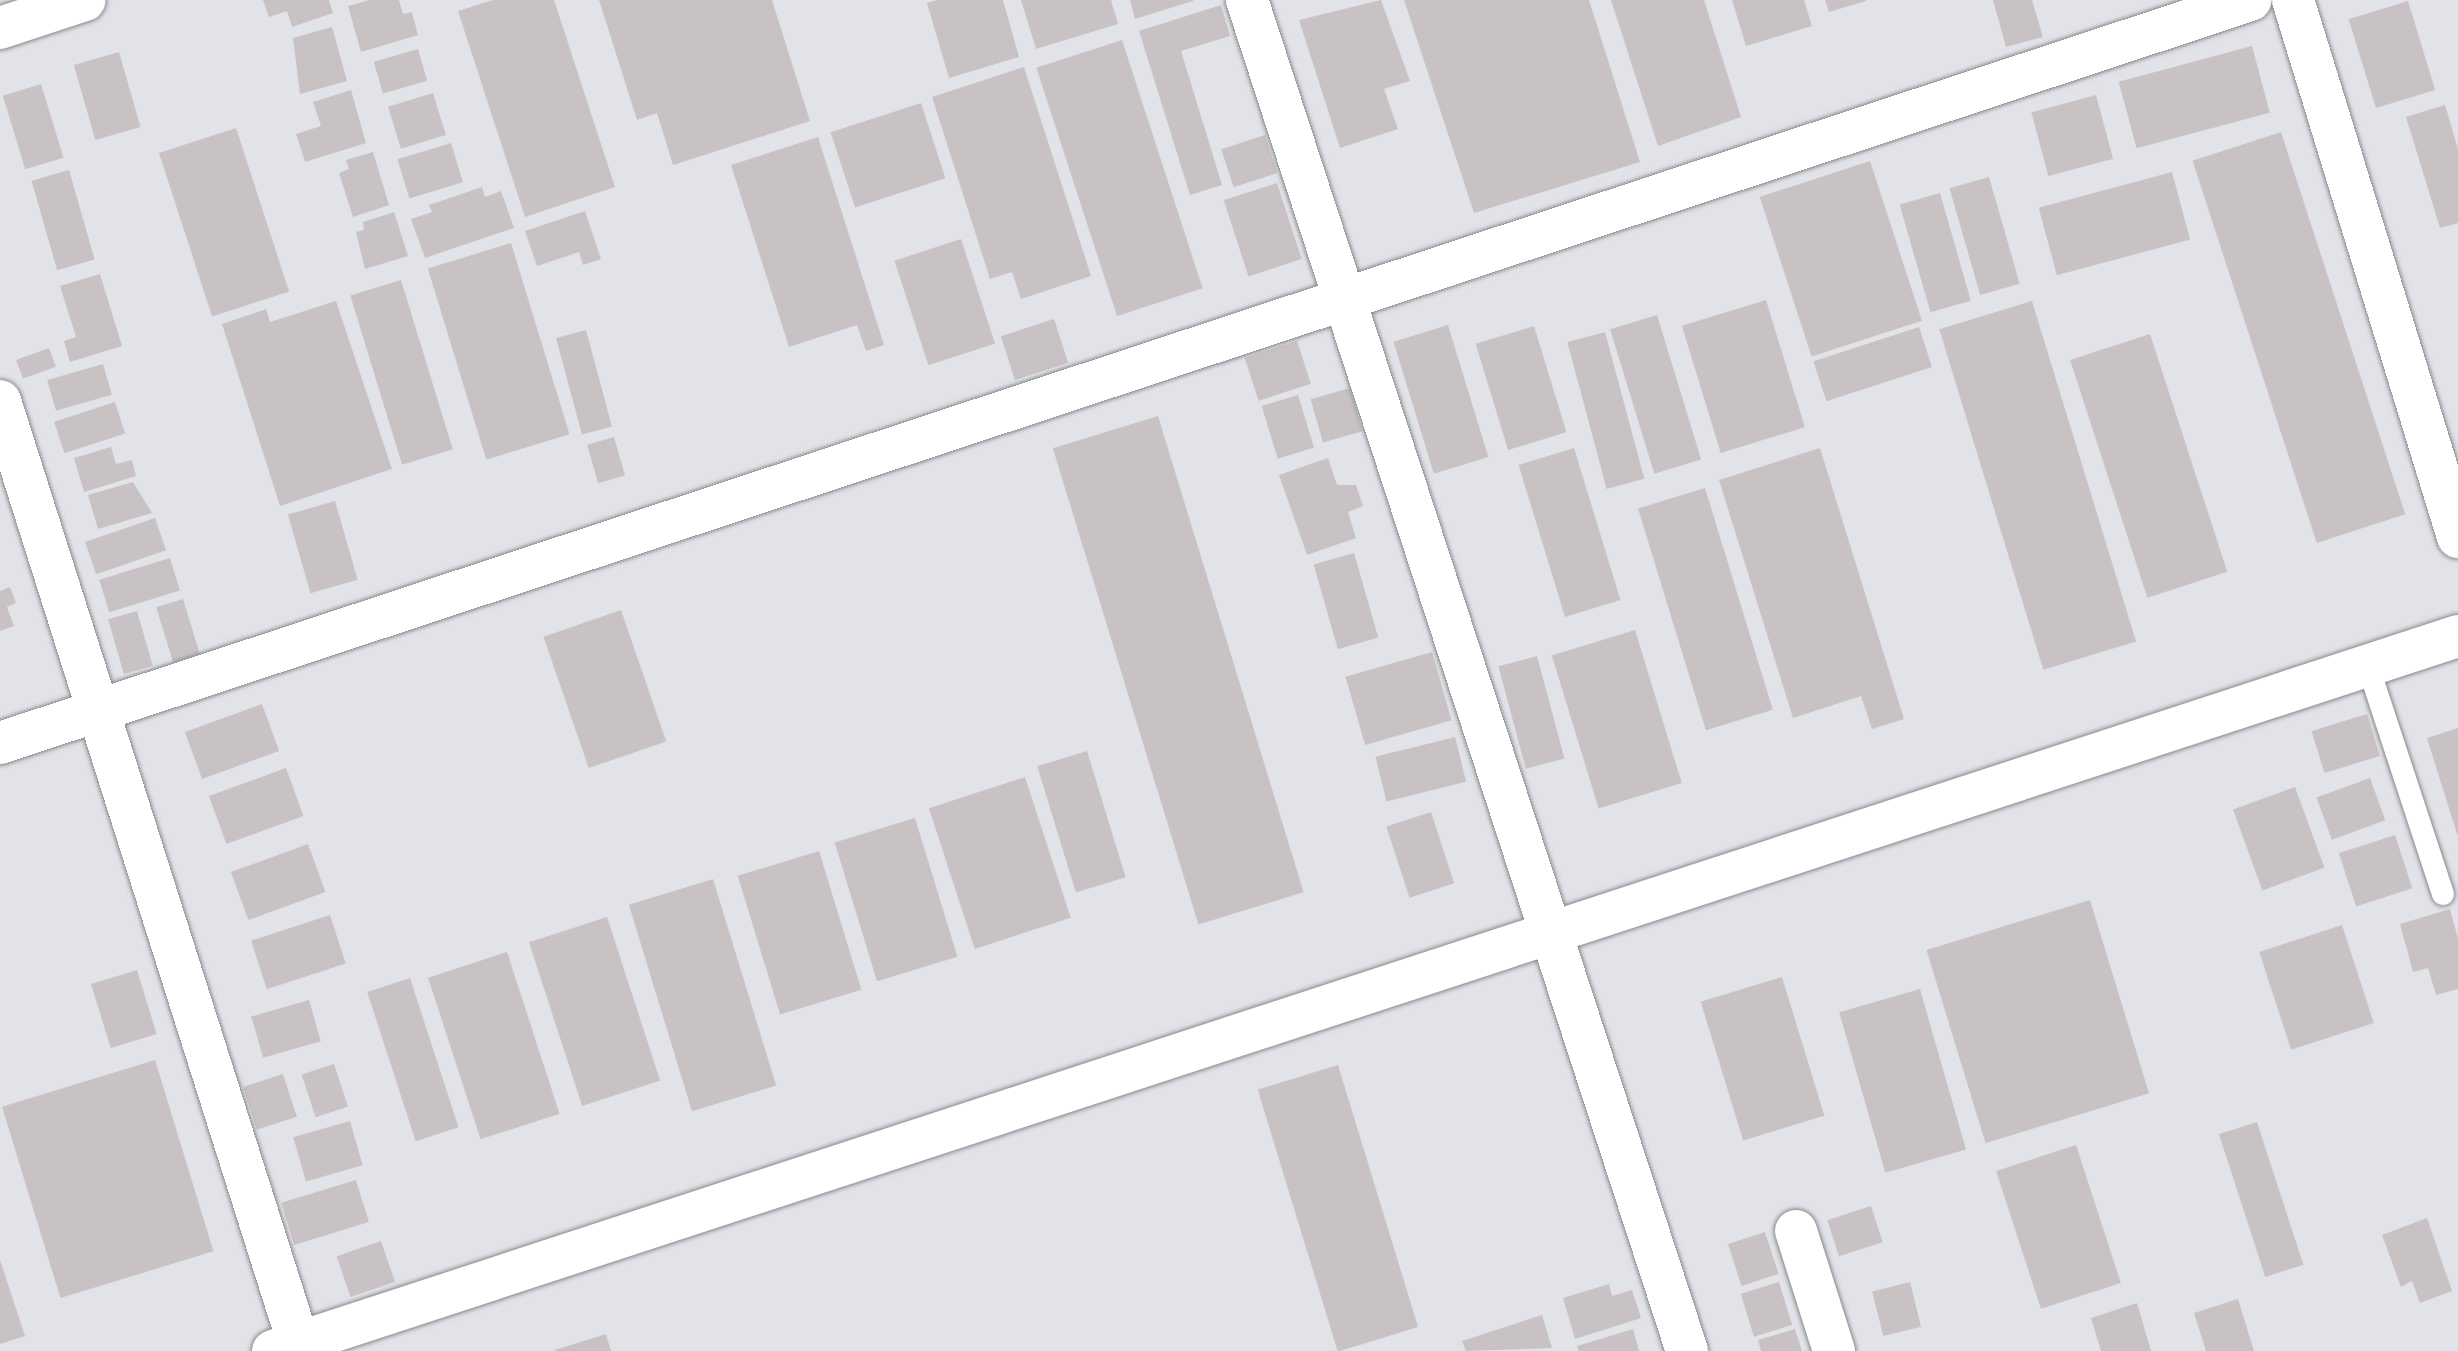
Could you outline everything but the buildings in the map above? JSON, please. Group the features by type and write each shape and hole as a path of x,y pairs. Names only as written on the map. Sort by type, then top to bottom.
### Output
{"street":[{"path":"0,28 85,0"},
{"path":"1247,0 1687,1351"},
{"path":"0,743 2251,0"},
{"path":"2294,0 2458,536"},
{"path":"0,401 291,1348 1551,928 2458,636"},
{"path":"1796,1231 1834,1351"}],"lane":[{"path":"2368,666 2443,894"}]}
